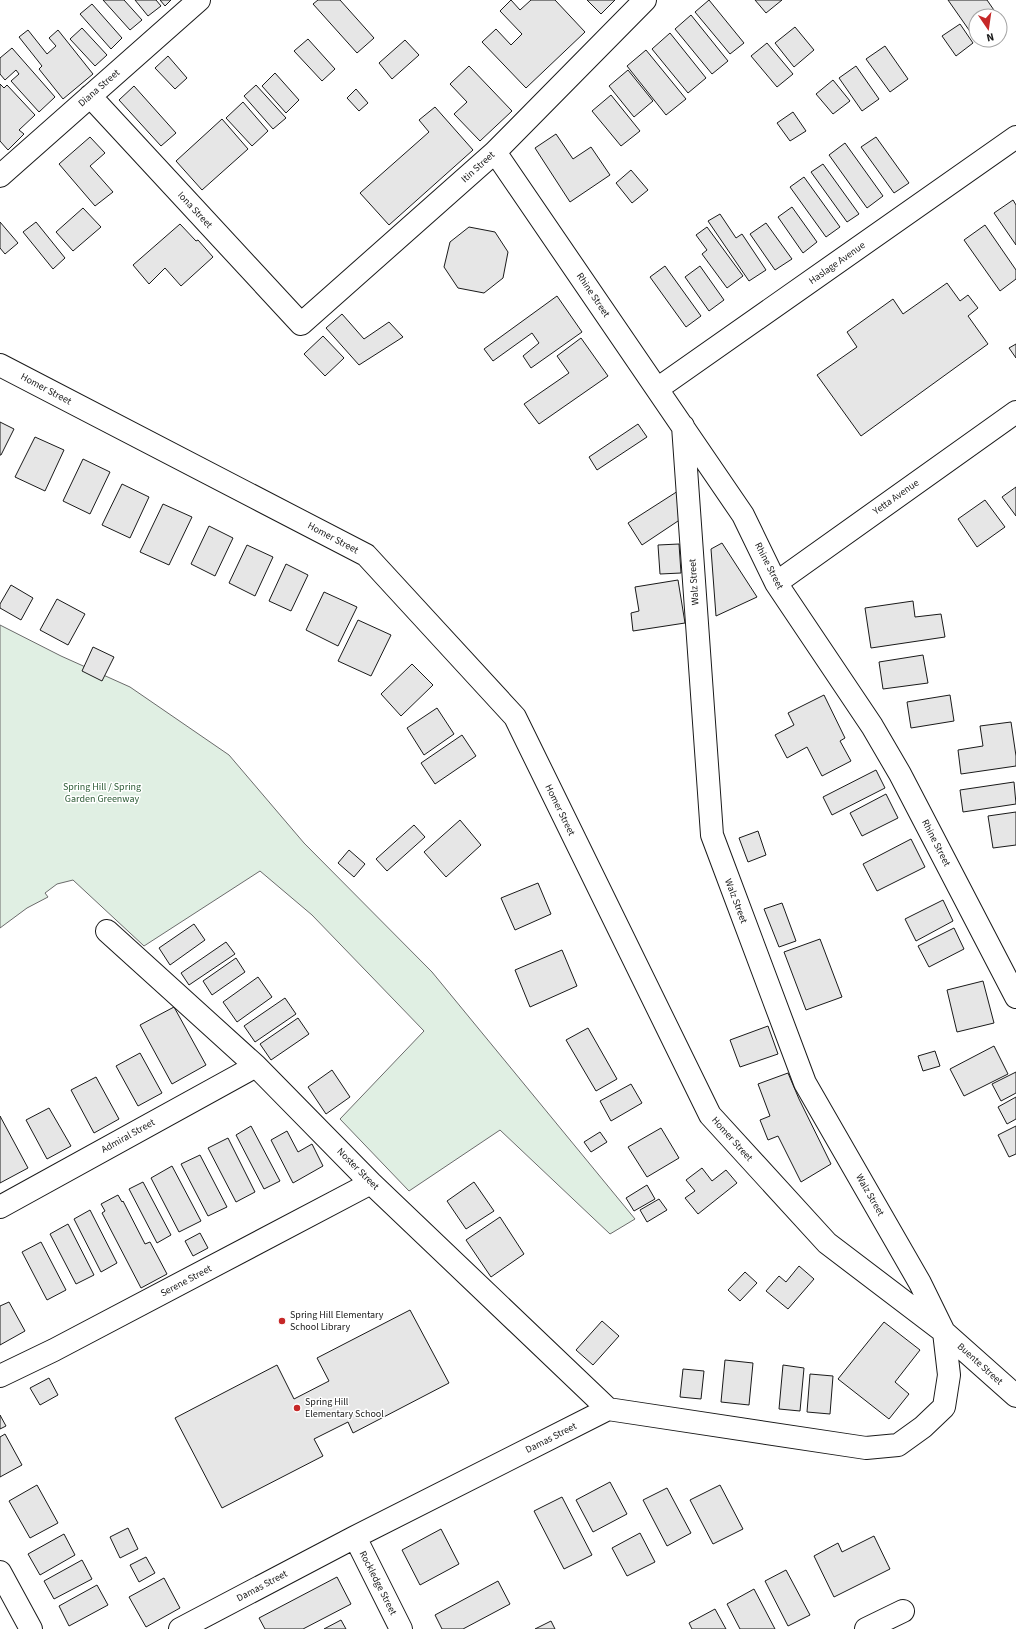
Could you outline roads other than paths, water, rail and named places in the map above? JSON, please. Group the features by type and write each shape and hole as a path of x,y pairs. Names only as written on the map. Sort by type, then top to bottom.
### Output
{"street":[{"name":"Diana Street","path":"0,176 199,0"},
{"name":"Itin Street","path":"301,324 495,152 645,0"},
{"name":"Iona Street","path":"90,96 301,324"},
{"name":"Haslage Avenue","path":"657,389 1016,136"},
{"name":"Rhine Street","path":"495,152 744,515 776,583 872,726 900,774 1016,996"},
{"name":"Homer Street","path":"0,365 366,555 515,716 710,1115 828,1243 944,1332"},
{"name":"Yetta Avenue","path":"776,583 1016,412"},
{"name":"Walz Street","path":"683,426 712,836 805,1083 920,1282 944,1332"},
{"name":"Noster Street","path":"107,931 256,1066 370,1183 608,1409"},
{"name":"Admiral Street","path":"0,1206 256,1066"},
{"name":"Serene Street","path":"0,1376 54,1350 370,1183"},
{"name":"Buente Street","path":"944,1332 1016,1396"},
{"path":"608,1409 866,1448 898,1445 923,1427 944,1407 949,1375 944,1332"},
{"name":"Damas Street","path":"180,1629 355,1537 608,1409"},
{"name":"Rockledge Street","path":"355,1537 401,1629"},
{"path":"0,1572 31,1629"},
{"path":"866,1629 903,1610"}],"place":[{"name":"Spring Hill Elementary School Library","path":"282,1321"},
{"name":"Spring Hill Elementary School","path":"297,1408"}],"park label":[{"name":"Spring Hill / Spring Garden Greenway","path":"102,792"}]}
